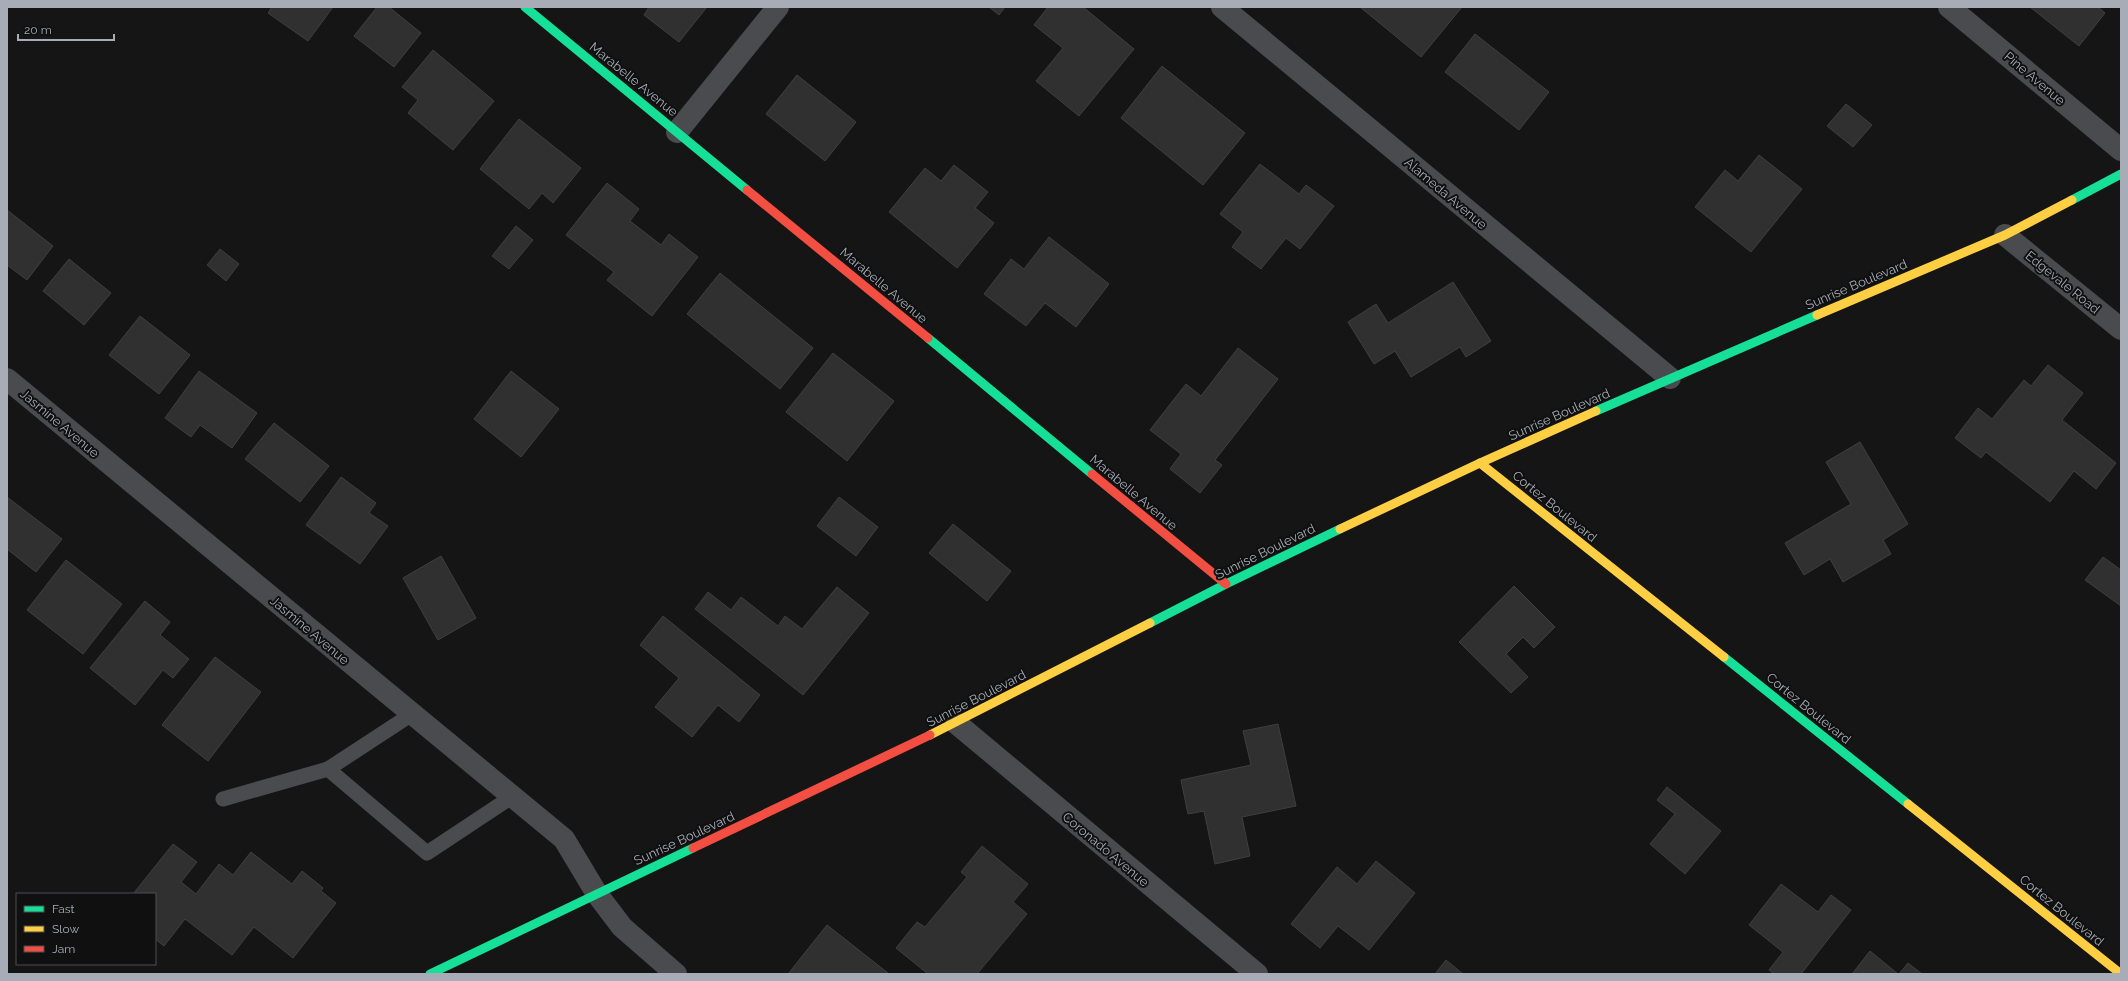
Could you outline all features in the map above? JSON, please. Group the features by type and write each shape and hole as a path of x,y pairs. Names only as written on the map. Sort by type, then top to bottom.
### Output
{"street":[{"name":"Marabelle Avenue","path":"525,7 1226,584"},
{"path":"677,132 778,7"},
{"name":"Alameda Avenue","path":"1222,7 1670,378"},
{"name":"Pine Avenue","path":"1949,7 2121,150"},
{"name":"Sunrise Boulevard","path":"430,974 956,723 1226,584 1480,463 1670,378 2005,235 2121,174"},
{"name":"Edgevale Road","path":"2005,235 2121,329"},
{"name":"Jasmine Avenue","path":"7,379 564,839 597,894 622,928 676,974"},
{"name":"Cortez Boulevard","path":"1480,463 2121,974"},
{"name":"Coronado Avenue","path":"956,723 1257,974"}],"lane":[{"path":"223,799 328,769 412,714"},
{"path":"328,769 428,853 513,796"}],"building":[{"path":"272,7 333,7 308,41 268,13"},
{"path":"377,7 389,7 421,33 394,67 354,36"},
{"path":"649,7 707,7 679,42 644,15"},
{"path":"989,7 1005,7 999,15"},
{"path":"1048,7 1083,7 1134,49 1079,116 1036,81 1063,48 1034,25"},
{"path":"1360,7 1462,7 1421,57"},
{"path":"2030,7 2098,7 2105,13 2079,46"},
{"path":"1475,34 1549,92 1519,130 1445,72"},
{"path":"433,50 494,101 453,150 408,113 418,100 402,87"},
{"path":"1162,66 1245,133 1203,185 1121,118"},
{"path":"797,75 856,122 825,161 766,114"},
{"path":"1846,104 1872,125 1853,147 1827,126"},
{"path":"519,119 581,168 553,203 542,193 529,209 480,169"},
{"path":"1759,155 1802,189 1751,252 1695,207 1725,170 1738,181"},
{"path":"1260,164 1299,194 1306,185 1334,206 1300,249 1286,238 1261,269 1232,247 1243,232 1220,214"},
{"path":"954,165 988,192 975,208 994,223 957,268 889,212 925,168 941,181"},
{"path":"607,183 639,209 630,221 661,245 669,234 698,257 652,316 607,280 614,272 566,235"},
{"path":"7,210 53,246 27,280 7,265"},
{"path":"516,226 533,240 509,269 492,256"},
{"path":"1049,237 1109,284 1076,327 1045,303 1026,326 984,294 1011,259 1024,269"},
{"path":"220,249 239,264 226,281 207,265"},
{"path":"69,259 111,293 84,325 43,291"},
{"path":"720,273 813,348 780,389 687,314"},
{"path":"1453,282 1491,341 1466,357 1460,347 1411,377 1395,351 1374,364 1348,322 1376,304 1388,323"},
{"path":"140,316 190,355 159,394 109,355"},
{"path":"1238,348 1278,379 1215,460 1222,465 1200,493 1170,469 1181,454 1150,430 1186,384 1201,396"},
{"path":"833,353 894,401 847,461 786,412"},
{"path":"2048,365 2083,393 2062,420 2116,463 2096,489 2074,471 2050,502 1986,452 1981,458 1955,438 1978,408 1992,419 2024,380 2031,386"},
{"path":"199,371 257,413 232,448 200,425 191,437 165,418"},
{"path":"511,371 559,409 521,457 474,419"},
{"path":"274,423 329,466 300,502 245,459"},
{"path":"1860,442 1908,524 1883,540 1891,554 1843,582 1830,559 1804,575 1785,543 1851,504 1826,462"},
{"path":"341,477 376,503 369,513 388,526 360,564 306,525"},
{"path":"7,497 62,539 36,572 7,549"},
{"path":"839,497 878,527 856,556 817,526"},
{"path":"953,524 1011,571 987,601 929,553"},
{"path":"441,556 476,618 438,640 403,578"},
{"path":"2103,557 2121,570 2121,606 2085,580"},
{"path":"66,560 122,604 83,654 27,610"},
{"path":"1514,586 1555,627 1534,648 1523,637 1506,654 1528,677 1511,693 1459,642"},
{"path":"837,587 869,613 803,695 695,609 708,592 731,610 741,597 778,626 785,616 802,629"},
{"path":"145,601 170,622 160,635 189,659 173,678 163,670 135,705 90,668"},
{"path":"663,616 760,695 739,722 718,705 692,737 655,707 679,678 640,645"},
{"path":"215,657 261,692 208,761 162,725"},
{"path":"1278,724 1296,806 1242,817 1250,856 1215,864 1204,811 1188,814 1181,780 1251,765 1243,731"},
{"path":"1667,787 1721,831 1685,874 1650,844 1675,814 1657,800"},
{"path":"173,844 197,862 181,882 196,894 219,864 233,875 251,852 292,884 302,871 323,888 321,891 336,903 293,958 254,927 232,955 185,919 164,946 156,940 156,893 134,893"},
{"path":"982,846 1028,884 1013,902 1027,914 977,974 928,974 896,948 917,922 925,927 967,877 961,872"},
{"path":"1376,861 1415,893 1369,950 1338,926 1320,948 1291,924 1337,867 1357,884"},
{"path":"1781,884 1818,912 1831,895 1851,910 1801,974 1774,974 1769,970 1783,952 1749,925"},
{"path":"827,925 888,973 788,974"},
{"path":"1870,951 1898,974 1852,974"},
{"path":"1446,960 1463,974 1435,974"},
{"path":"1908,963 1922,974 1899,974"}],"traffic: fast":[{"path":"525,7 747,190"},
{"path":"2072,200 2121,174"},
{"path":"1596,411 1817,315"},
{"path":"928,338 1092,474"},
{"path":"1150,623 1226,584 1340,529"},
{"path":"1724,657 1908,804"},
{"path":"430,974 693,848"}],"traffic: slow":[{"path":"1817,315 2005,235 2072,200"},
{"path":"1340,529 1480,463 1596,411"},
{"path":"1480,463 1724,657"},
{"path":"930,735 1150,623"},
{"path":"1908,804 2121,974"}],"traffic: jam":[{"path":"747,190 928,338"},
{"path":"1092,474 1226,584"},
{"path":"693,848 930,735"}]}
